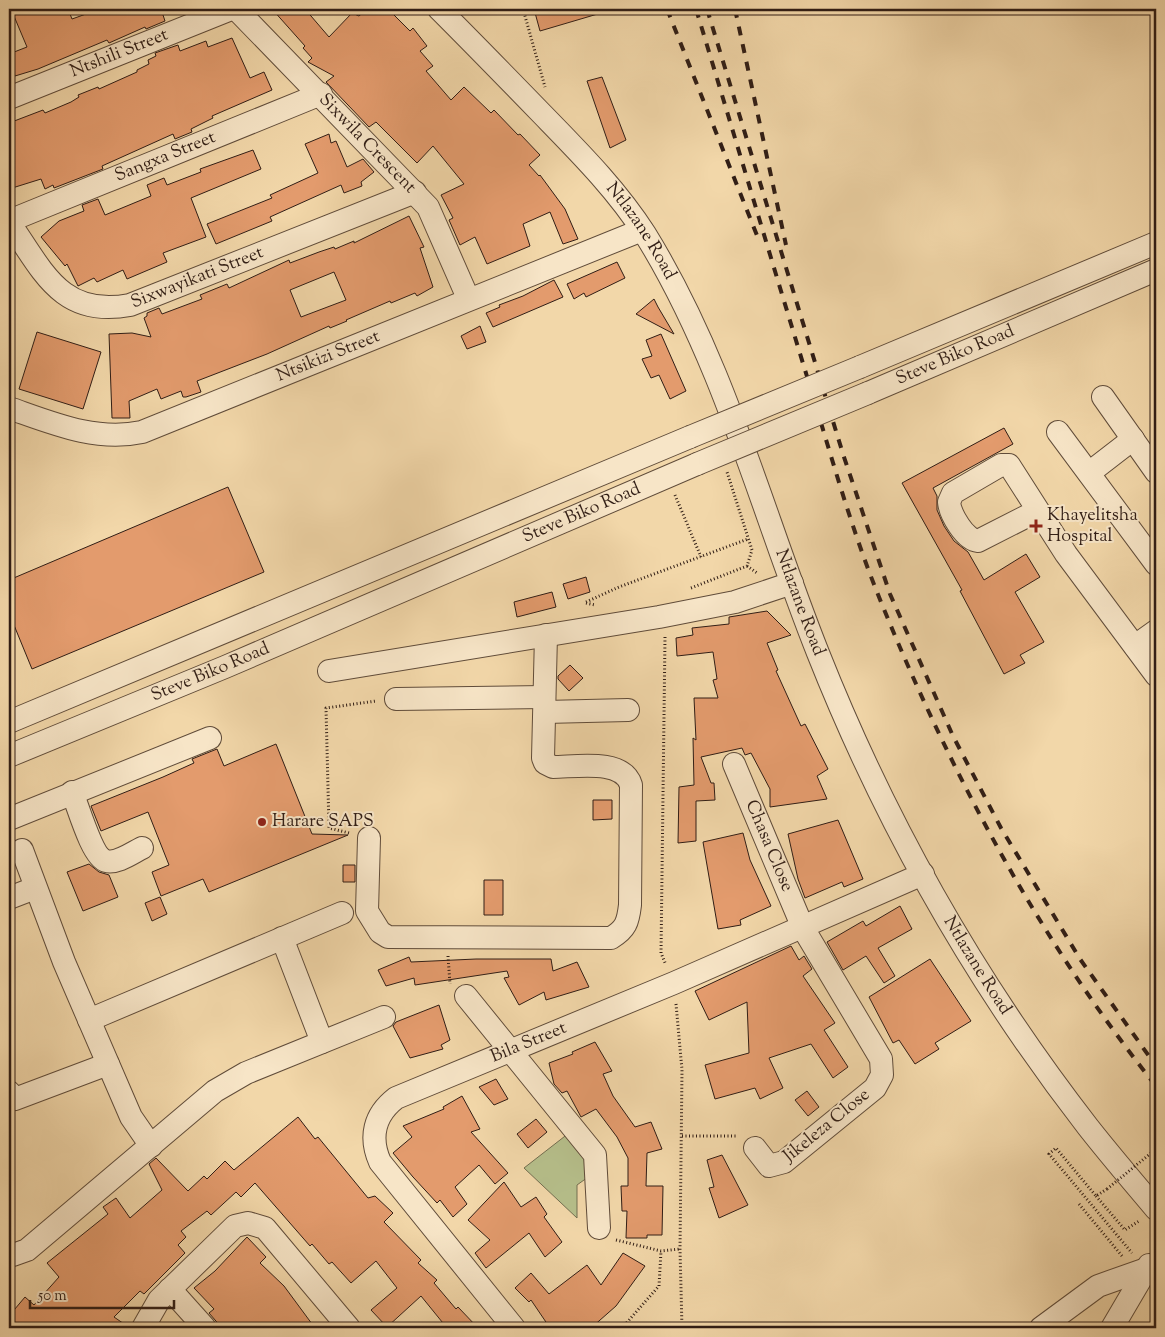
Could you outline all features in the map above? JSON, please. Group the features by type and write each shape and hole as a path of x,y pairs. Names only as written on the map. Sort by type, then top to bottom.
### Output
{"street":[{"name":"Ntshili Street","path":"9,98 230,9"},
{"name":"Sixwila Crescent","path":"236,9 321,94 428,206 468,298"},
{"name":"Ntlazane Road","path":"439,9 578,149 642,230 678,289 706,350 819,657 856,739 923,874 973,959 1032,1050 1150,1214"},
{"name":"Sangxa Street","path":"9,222 321,94"},
{"name":"Sixwayikati Street","path":"9,222 51,282 66,296 83,304 112,308 130,305 414,192"},
{"name":"Ntsikizi Street","path":"9,408 82,432 120,436 142,432 468,298 642,230"},
{"name":"Steve Biko Road","path":"9,722 1156,243"},
{"name":"Steve Biko Road","path":"9,756 216,670 1156,270"},
{"path":"1104,397 1156,472"},
{"path":"1058,432 1156,564"},
{"path":"1089,473 1132,439"},
{"path":"1037,511 1066,554 1156,676"},
{"path":"329,671 735,602 792,583"},
{"path":"1135,646 1156,631"},
{"path":"369,838 367,911 380,932 388,937 611,938 627,925 630,904 630,781 622,772 614,768 553,768 548,766 543,758 546,635"},
{"path":"396,699 628,710"},
{"path":"9,819 210,738"},
{"name":"Chasa Close","path":"734,764 803,928"},
{"path":"65,795 99,857 105,861 112,861 142,848"},
{"path":"22,850 34,888 131,1117 151,1146"},
{"name":"Bila Street","path":"514,1328 380,1162 374,1139 379,1115 396,1098 674,983 923,874"},
{"path":"9,898 34,888"},
{"path":"89,1020 342,913"},
{"name":"Jikeleza Close","path":"755,1148 769,1166 780,1164 810,1142 875,1088 882,1075 881,1059 803,928"},
{"path":"282,938 322,1042"},
{"path":"466,996 595,1155 599,1228"},
{"path":"9,1254 27,1250 215,1090 246,1073 384,1017"},
{"path":"11,1098 108,1064"},
{"path":"143,1328 159,1300 235,1226 255,1224 264,1228 349,1328"},
{"path":"1041,1328 1098,1286 1151,1263"},
{"path":"1112,1328 1151,1263"},
{"path":"170,1289 205,1328"}],"path":[{"path":"523,9 545,87"},
{"path":"673,490 700,557"},
{"path":"586,603 620,587 748,539"},
{"path":"747,566 758,573"},
{"path":"665,633 661,953 674,983 682,1070 680,1249 682,1328"},
{"path":"369,838 329,828 326,708 396,699"},
{"path":"446,938 449,984 466,996"},
{"path":"682,1136 747,1136 755,1148"},
{"path":"1080,1204 1125,1260 1133,1254 1048,1154 1056,1148 1125,1230 1150,1214"},
{"path":"1096,1196 1108,1189 1156,1149"},
{"path":"599,1228 615,1240 661,1251 680,1249"},
{"path":"622,1328 659,1286 661,1251"}],"green space":[{"path":"569,1133 592,1160 591,1175 577,1185 577,1218 524,1168"}],"building":[{"path":"11,9 68,9 72,19 100,9 161,9 165,21 146,29 145,27 109,43 107,40 38,69 15,76 9,54 27,47"},
{"path":"272,9 305,9 329,37 352,13 359,16 367,9 388,9 410,31 413,28 427,46 420,51 433,66 426,71 451,100 464,87 491,113 494,110 540,155 529,165 540,175 565,209 578,239 563,244 550,212 523,224 530,246 487,264 475,237 460,245 449,220 453,218 441,195 464,184 433,146 417,163 376,122 369,127 326,82 334,76 308,62 312,58 303,48 305,46"},
{"path":"534,9 600,9 601,13 540,31"},
{"path":"232,38 250,78 264,72 272,90 212,116 213,118 191,129 192,132 175,139 173,134 102,166 103,169 54,188 53,185 45,189 41,179 9,189 9,123 43,110 45,113 71,102 79,97 78,95 98,87 99,89 137,72 137,70 149,64 148,60 156,56 155,53 178,45 180,51 206,41 208,47"},
{"path":"602,77 626,140 610,148 587,81"},
{"path":"329,134 331,143 336,141 347,167 363,159 374,172 361,182 362,186 344,193 341,185 270,217 272,221 216,244 207,224 272,198 270,195 318,173 305,144"},
{"path":"253,150 261,169 191,198 206,237 163,253 167,262 127,279 123,270 97,282 94,278 78,286 67,264 65,266 41,237 59,221 84,211 82,205 98,199 105,215 151,196 147,185 164,178 167,185 201,172 200,169"},
{"path":"409,216 424,247 420,248 433,287 417,296 415,293 391,303 390,301 347,321 330,328 329,326 267,354 197,381 201,392 183,397 181,391 161,399 157,389 129,401 130,418 112,418 109,334 132,333 151,337 144,318 147,316 147,313 159,308 162,314 202,299 200,295 227,284 229,288 289,260 290,263 334,247 335,249 354,241 354,243","holes":["334,272 346,300 301,317 290,290"]},
{"path":"617,262 625,278 586,297 584,293 574,299 567,284"},
{"path":"554,280 563,297 493,327 486,313 500,307 499,305 523,296"},
{"path":"654,299 658,307 674,334 636,314"},
{"path":"480,326 486,342 467,349 461,336"},
{"path":"37,332 101,352 83,409 19,389"},
{"path":"661,334 686,391 670,399 659,375 651,378 642,359 652,356 646,340"},
{"path":"1004,428 1013,444 933,488 937,496 937,510 944,526 954,541 968,552 984,580 1026,554 1040,577 1015,592 1044,642 1020,655 1025,663 1004,674 960,591 962,590 902,483"},
{"path":"228,487 264,572 32,669 9,613 9,580"},
{"path":"586,577 590,592 568,599 563,584"},
{"path":"552,592 556,607 517,617 514,602"},
{"path":"767,611 791,635 767,643 778,670 776,671 801,726 805,724 828,769 817,776 827,799 770,807 770,789 751,753 745,755 742,748 701,757 711,783 714,783 715,800 696,801 696,841 678,843 679,787 694,785 693,738 696,740 694,698 718,698 713,680 717,679 713,652 677,656 676,638 693,635 692,628 729,624 729,617"},
{"path":"570,665 583,678 569,691 558,679 558,676"},
{"name":"Harare SAPS","path":"276,744 312,834 348,835 209,892 203,879 161,896 152,872 169,865 148,812 101,831 91,806 194,763 192,759 217,749 224,766"},
{"path":"593,800 612,800 612,819 593,820"},
{"path":"838,820 863,879 844,887 842,882 805,898 798,879 788,834"},
{"path":"743,833 750,860 771,906 740,920 741,925 718,929 703,842"},
{"path":"89,864 99,872 109,875 118,897 83,911 67,872"},
{"path":"343,865 355,865 355,882 343,882"},
{"path":"484,880 503,880 503,915 484,915"},
{"path":"160,897 167,914 152,921 145,903"},
{"path":"900,906 912,929 878,948 895,976 884,983 866,956 843,970 827,942 863,921 866,926"},
{"path":"791,946 799,960 804,956 812,969 803,976 835,1023 824,1030 848,1067 833,1078 811,1044 769,1058 783,1088 760,1099 755,1088 715,1099 705,1065 749,1053 747,1002 709,1020 695,991"},
{"path":"409,957 411,962 476,959 551,959 553,971 577,962 589,987 546,1000 544,992 519,1005 504,978 509,977 507,971 415,985 414,978 386,986 378,970"},
{"path":"930,959 971,1021 935,1043 939,1049 915,1064 899,1040 893,1043 869,997"},
{"path":"439,1005 450,1040 441,1045 443,1049 410,1058 393,1026 396,1022"},
{"path":"595,1042 612,1071 603,1074 613,1096 635,1127 651,1122 662,1149 647,1153 646,1186 663,1186 662,1235 647,1235 647,1238 626,1238 627,1211 622,1211 621,1186 628,1186 628,1158 617,1137 596,1109 581,1117 567,1091 562,1093 554,1084 549,1063 573,1054 572,1052"},
{"path":"496,1079 508,1099 494,1105 479,1087"},
{"path":"807,1091 819,1107 808,1116 795,1100"},
{"path":"462,1096 480,1129 471,1132 508,1173 495,1184 479,1165 455,1187 467,1204 453,1217 440,1200 437,1203 393,1153 412,1137 403,1126 444,1109 443,1107"},
{"path":"298,1117 315,1139 318,1137 368,1198 375,1196 393,1213 384,1222 421,1260 418,1263 437,1280 434,1283 456,1309 458,1307 478,1328 447,1328 421,1296 387,1327 371,1310 397,1288 376,1261 351,1283 332,1262 329,1264 312,1244 310,1246 255,1183 241,1197 236,1192 211,1215 207,1211 181,1231 186,1237 178,1245 185,1253 144,1294 140,1291 114,1317 130,1328 9,1328 9,1316 25,1297 34,1305 59,1277 47,1263 108,1214 103,1207 116,1198 130,1218 162,1190 149,1164 156,1158 188,1191 204,1176 207,1179 225,1161 234,1170"},
{"path":"536,1119 547,1132 528,1148 517,1134"},
{"path":"722,1155 748,1205 719,1218 709,1188 714,1187 707,1160"},
{"path":"504,1182 521,1207 536,1197 547,1214 544,1217 562,1242 545,1257 529,1233 486,1268 475,1253 490,1240 468,1220"},
{"path":"247,1237 266,1257 260,1263 284,1286 315,1328 222,1328 209,1313 214,1309 194,1288 215,1271"},
{"path":"623,1253 645,1266 616,1306 591,1328 550,1328 531,1300 529,1302 515,1288 531,1273 549,1294 587,1265 601,1285"}],"railway":[{"path":"667,9 760,243"},
{"path":"696,9 850,518 879,597 906,662 935,726 967,789 1035,913 1113,1030 1156,1086"},
{"path":"707,9 843,454 890,594 953,736 1001,828 1080,959 1156,1066"},
{"path":"735,9 786,245"}],"place":[{"name":"Khayelitsha Hospital","path":"1036,526"},
{"name":"Harare SAPS","path":"262,822"}]}
